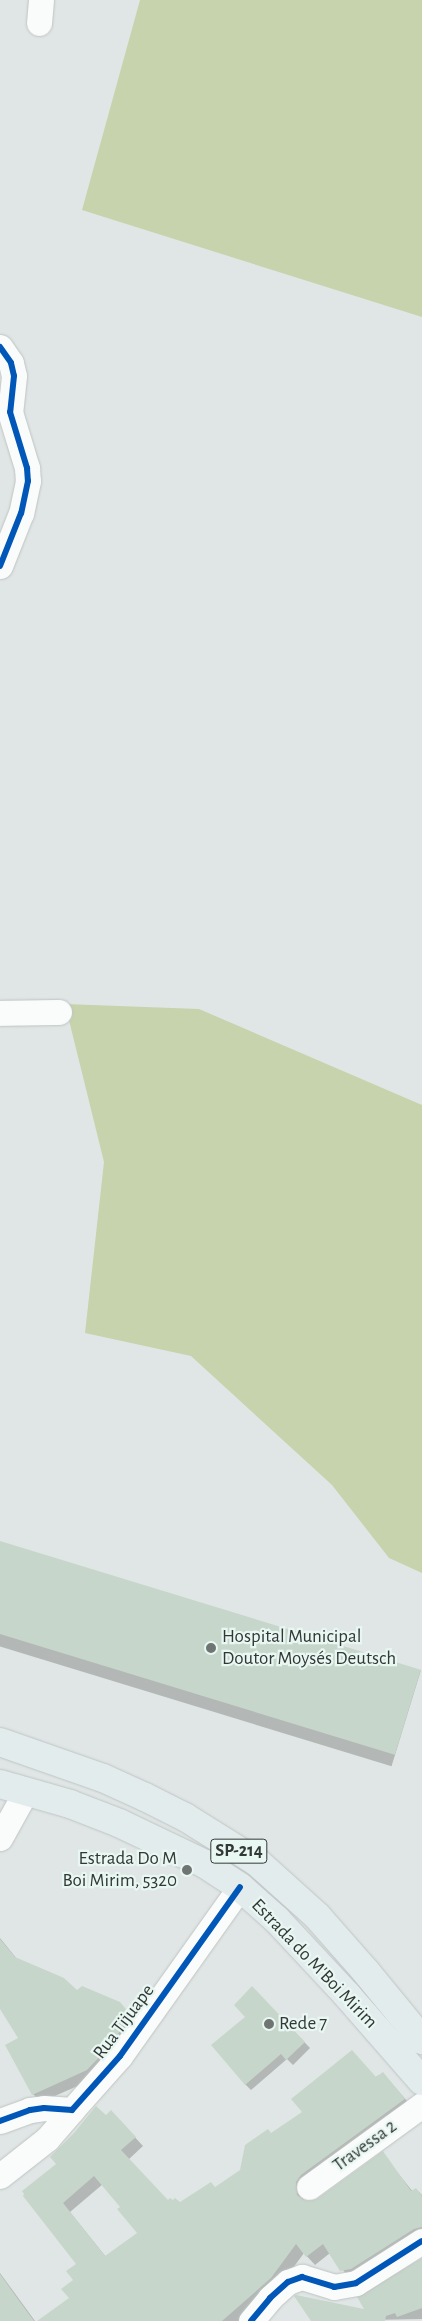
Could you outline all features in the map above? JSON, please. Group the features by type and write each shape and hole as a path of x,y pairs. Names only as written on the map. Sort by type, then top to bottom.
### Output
{"main road":[{"name":"Estrada do M'Boi Mirim","path":"0,1742 103,1778 153,1801 185,1817 256,1862 316,1916 368,1973 422,2040"},
{"path":"0,1779 15,1781 25,1778 31,1772 35,1754"},
{"name":"Estrada do M'Boi Mirim","path":"0,1784 70,1804 119,1823 205,1864 240,1887 277,1920 347,1995 422,2081"}],"street":[{"path":"0,347 11,363 14,376 5,413 27,468 28,481 21,513 0,566"},
{"path":"0,1012 59,1012"},
{"path":"0,1838 26,1791"},
{"name":"Rua Tijuape","path":"0,2176 47,2139 120,2056 240,1887"},
{"name":"Travessa 2","path":"309,2187 422,2105"},
{"path":"0,2121 30,2110 44,2108 72,2110"},
{"path":"250,2321 270,2298 288,2282 302,2277 334,2286 356,2283 422,2241"}],"green space":[{"path":"140,0 422,0 422,317 82,210"},
{"path":"65,1004 199,1009 422,1105 422,1573 389,1558 332,1485 191,1356 85,1333 104,1162"}],"building":[{"name":"Hospital Municipal Doutor Moysés Deutsch","path":"0,1541 421,1670 395,1755 0,1634"},
{"path":"0,1939 15,1957 64,1978 77,1990 82,1986 120,2002 131,2015 109,2047 87,2070 32,2095 5,2045 18,2038 0,2009"},
{"path":"252,1986 305,2042 286,2060 281,2054 245,2085 211,2045 245,2017 234,2005"},
{"path":"352,2050 376,2077 383,2072 405,2099 301,2175 296,2182 297,2195 304,2200 317,2199 383,2151 411,2191 416,2188 422,2196 422,2227 414,2229 351,2269 340,2271 323,2244 306,2257 296,2244 271,2278 222,2321 37,2321 69,2298 61,2289 73,2280 66,2271 76,2264 23,2196 22,2191 56,2164 50,2157 74,2133 96,2106 106,2115 111,2110 136,2137 121,2150 168,2200 175,2198 180,2202 211,2182 215,2187 240,2170 245,2145 268,2129 271,2133 302,2112 291,2099","holes":["94,2176 120,2207 117,2209 137,2233 105,2256 63,2203"]},
{"path":"422,2258 422,2308 397,2317 395,2313 386,2316 385,2321 311,2321 294,2296 364,2309 357,2297"},
{"path":"0,2274 20,2302 34,2321 0,2321"}],"cycle path":[{"path":"0,347 11,363 14,376 10,412 27,468 28,481 21,513 0,566"},
{"path":"0,2121 30,2110 44,2108 72,2110 120,2056 240,1887"},
{"path":"251,2321 270,2298 288,2282 302,2277 334,2287 356,2283 422,2241"}],"place":[{"name":"Hospital Municipal Doutor Moysés Deutsch","path":"211,1648"},
{"name":"Estrada Do M Boi Mirim, 5320","path":"187,1870"},
{"name":"Rede 7","path":"269,2024"}]}
